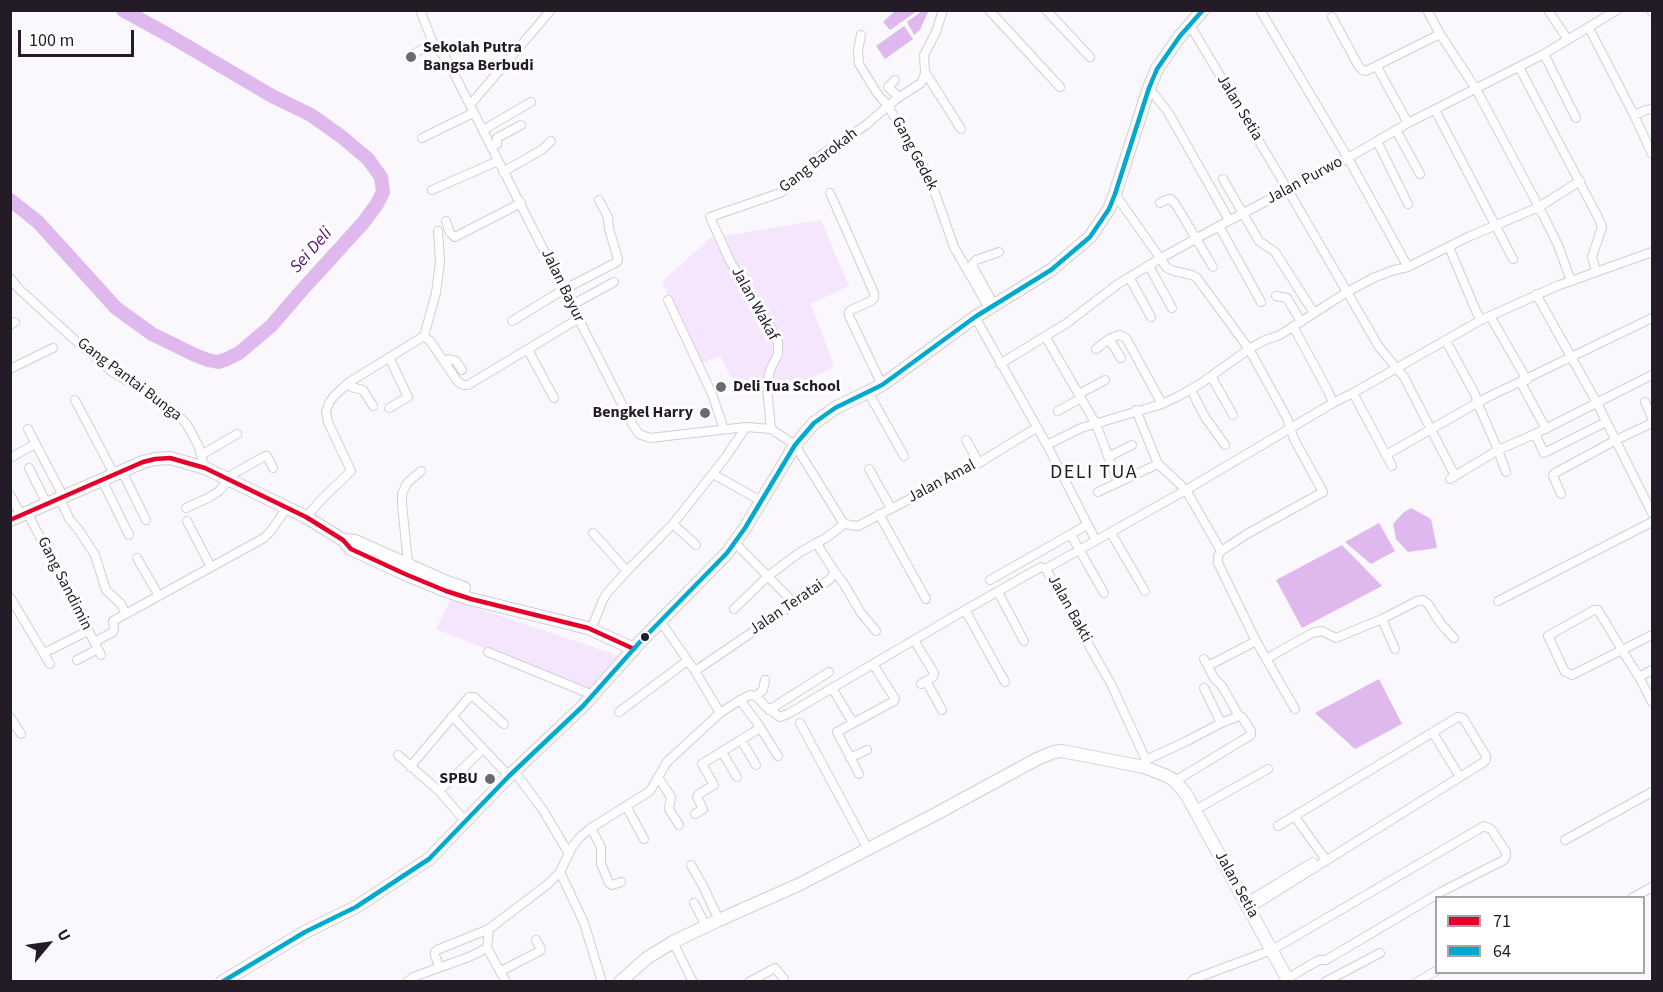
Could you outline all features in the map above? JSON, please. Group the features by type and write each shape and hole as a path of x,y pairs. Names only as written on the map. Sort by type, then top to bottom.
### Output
{"main road":[{"path":"222,981 305,932 356,907 429,859 593,695 735,543 795,445 814,423 827,413 882,385 975,317 1051,270 1084,242 1109,209 1154,75 1163,60 1203,10"},
{"path":"20,516 118,472 165,457 205,468 306,517 343,540 351,549 446,591 588,628 637,646"},
{"path":"343,540 355,541 449,583 594,622 637,646"},
{"path":"620,981 647,958 673,942 798,885 1054,752 1062,751 1145,763 1179,785"},
{"name":"Jalan Setia","path":"1179,785 1288,980"}],"street":[{"name":"Jalan Bayur","path":"420,10 433,43 447,60 618,398 639,434 650,438 746,427 771,429 795,445"},
{"path":"422,138 471,109 551,10"},
{"path":"943,10 936,32 924,55 926,72 961,129"},
{"path":"988,10 1060,87"},
{"path":"1046,10 1090,57"},
{"path":"1260,10 1348,158 1408,267"},
{"path":"1427,10 1476,89 1539,207 1558,245 1571,281"},
{"path":"1548,10 1568,40"},
{"name":"Jalan Purwo","path":"1000,364 1067,323 1110,290 1161,258 1348,158 1408,123 1544,54 1617,10"},
{"path":"1332,17 1362,70 1366,71 1440,34"},
{"name":"Jalan Setia","path":"1190,25 1379,347 1404,377 1452,477 1498,450"},
{"path":"1588,28 1653,154"},
{"path":"861,35 858,50 860,64 888,106"},
{"path":"417,52 433,43"},
{"path":"1544,54 1576,118"},
{"path":"1377,67 1408,123"},
{"path":"1519,67 1602,227 1593,254 1596,271"},
{"name":"Gang Gedek","path":"926,72 921,83 888,106 926,171 954,247 991,307"},
{"path":"895,80 888,87 899,97"},
{"path":"1149,88 1179,130 1229,220"},
{"path":"483,130 531,102"},
{"name":"Gang Barokah","path":"710,217 780,193 802,176 821,155 866,125 888,106"},
{"path":"1634,115 1653,109"},
{"path":"1436,110 1513,259"},
{"path":"491,147 497,144 497,138 521,125"},
{"path":"1396,130 1420,174"},
{"path":"503,172 543,149 551,141"},
{"path":"1377,141 1408,204"},
{"path":"432,190 498,161"},
{"path":"1223,178 1261,244 1275,252 1314,313"},
{"path":"1047,445 1081,428 1162,404 1191,390 1249,349 1280,335 1373,278 1408,267 1539,207 1580,181"},
{"path":"830,193 874,293 871,301 851,310 849,316 882,385"},
{"path":"1115,194 1170,270 1197,278 1249,349 1287,418 1294,439 1323,492 1246,534 1221,551 1218,556 1218,563 1256,641 1295,709"},
{"path":"512,321 563,290 618,261 608,217 599,200"},
{"path":"1160,203 1171,200 1181,212 1213,267"},
{"path":"446,221 450,233 455,237 521,203"},
{"name":"Jalan Wakaf","path":"710,217 731,263 772,329 778,344 778,354 770,370 767,387 771,429"},
{"path":"1219,226 1261,302"},
{"path":"306,517 351,471 328,422 326,412 329,403 348,383 424,336 436,293 440,261 438,231"},
{"path":"1449,247 1476,311 1485,318 1524,381 1546,429"},
{"path":"991,307 972,265 975,260 999,252"},
{"name":"Jalan Bakti","path":"1145,763 1111,684 1043,568 1111,533 1183,488 1485,318 1536,294 1653,252"},
{"path":"1149,266 1172,308"},
{"name":"Gang Pantai Bunga","path":"10,278 19,289 111,371 166,405 182,419 198,445 205,468"},
{"path":"1129,278 1151,317"},
{"path":"572,305 614,282"},
{"path":"1536,294 1597,403 1653,513"},
{"path":"1276,296 1287,298 1333,403"},
{"path":"668,300 712,394 724,429"},
{"path":"975,317 1047,445 1095,542"},
{"path":"1386,455 1485,399 1653,318"},
{"path":"424,336 430,341 458,382 465,386 578,319"},
{"path":"1096,349 1119,335 1126,338 1162,404"},
{"path":"1046,336 1096,424 1118,483"},
{"path":"1109,339 1121,358"},
{"path":"1446,340 1472,388 1506,472"},
{"path":"10,369 53,348"},
{"path":"528,350 554,398"},
{"path":"388,408 408,397 389,357"},
{"path":"444,361 449,359 456,361 462,370"},
{"path":"1498,450 1535,435 1653,375"},
{"path":"1211,376 1233,415"},
{"path":"1058,411 1105,381"},
{"path":"348,383 351,387 363,390 373,406"},
{"path":"1191,390 1205,417 1225,445"},
{"path":"868,392 904,456"},
{"path":"1353,393 1392,466"},
{"path":"75,400 146,520"},
{"path":"1645,402 1653,418"},
{"path":"1136,410 1158,464 1183,488 1221,551"},
{"path":"1535,435 1544,453 1606,422"},
{"path":"1561,494 1553,475 1555,473 1653,423"},
{"path":"594,622 603,600 627,571 674,524 746,427"},
{"name":"Jalan Amal","path":"844,524 858,526 979,463 1036,428"},
{"path":"28,429 62,498 70,520 94,555 106,590 121,604 126,614"},
{"path":"201,455 237,434"},
{"path":"966,440 979,463"},
{"path":"12,457 35,444"},
{"path":"734,609 768,576 805,548 826,538 844,524 795,445"},
{"path":"1108,457 1132,445"},
{"path":"186,508 219,491 227,479 264,456 267,456 273,468"},
{"path":"1098,492 1158,464"},
{"path":"29,468 47,504"},
{"path":"869,469 891,508"},
{"path":"408,564 402,494 407,483 421,471"},
{"path":"713,474 761,501"},
{"path":"102,480 129,536"},
{"name":"Gang Sandimin","path":"10,495 98,649"},
{"path":"76,660 98,649 112,632 113,621 264,538 286,509"},
{"path":"879,514 926,600"},
{"path":"187,521 211,567"},
{"path":"1498,601 1653,522"},
{"path":"674,524 696,545"},
{"path":"990,580 1087,525"},
{"path":"592,533 627,571"},
{"path":"1111,533 1145,591"},
{"path":"1071,535 1104,593"},
{"name":"Jalan Teratai","path":"695,671 824,584 835,572 818,542"},
{"path":"735,543 794,603"},
{"path":"439,967 435,955 437,950 489,928 548,884 560,872 580,837 650,791 667,762 720,713 750,695 756,696 762,704 780,717 785,716 964,610 1043,568 1034,555"},
{"path":"137,558 159,596"},
{"path":"835,572 861,613 876,631"},
{"path":"998,592 1024,641"},
{"path":"10,597 50,664"},
{"path":"1266,659 1312,633 1322,631 1336,638 1423,600 1454,638"},
{"path":"1653,634 1622,650 1572,675 1565,672 1548,636 1596,609 1605,620 1622,650 1639,677 1653,702"},
{"path":"964,610 1005,682"},
{"path":"1382,619 1395,649"},
{"path":"660,622 695,671 720,713"},
{"path":"44,653 88,631"},
{"path":"914,640 934,673 933,677 923,682 942,710"},
{"path":"1179,785 1251,735 1245,720 1239,716 1206,663 1256,641"},
{"path":"488,652 593,695"},
{"path":"619,712 687,661"},
{"path":"859,774 837,732 896,699 873,664"},
{"path":"1639,677 1653,670"},
{"path":"769,710 829,672"},
{"path":"756,696 763,690 765,680"},
{"path":"832,688 854,723"},
{"path":"1204,688 1221,723"},
{"path":"410,767 471,696 504,724"},
{"path":"740,700 778,756"},
{"path":"452,716 483,749 512,774 543,810 569,854"},
{"path":"1145,763 1239,716"},
{"path":"10,717 21,734"},
{"path":"1248,905 1460,777 1486,760 1486,756 1463,718 1458,717 1278,826"},
{"path":"800,723 868,849"},
{"path":"695,814 703,809 699,794 714,785 702,764 760,728"},
{"path":"1433,733 1460,777"},
{"path":"741,740 756,765"},
{"path":"439,791 483,749"},
{"path":"850,758 867,750"},
{"path":"677,752 683,761"},
{"path":"722,752 737,777"},
{"path":"398,755 439,791 466,822"},
{"path":"1195,810 1268,769"},
{"path":"657,777 671,797 669,809 679,825"},
{"path":"1565,840 1653,792"},
{"path":"626,806 644,839"},
{"path":"1295,817 1325,858"},
{"path":"1191,981 1272,950 1484,826 1491,829 1506,852 1504,860 1441,892 1326,960 1319,960 1288,980"},
{"path":"591,828 601,847 601,864 609,883 612,885 621,882"},
{"path":"691,866 719,920"},
{"path":"560,872 584,923 602,981"},
{"path":"1634,896 1653,887"},
{"path":"694,903 706,926"},
{"path":"489,928 487,948 506,981"},
{"path":"501,971 540,951 536,940"},
{"path":"673,942 693,981"},
{"path":"407,981 413,976 469,957 487,948"},
{"path":"1325,981 1380,953"},
{"path":"749,981 775,968 784,979"},
{"path":"1417,981 1435,972"}],"shaded area":[{"path":"895,11 917,11 890,30 883,22"},
{"path":"922,11 928,12 920,30 914,35 907,22"},
{"path":"904,26 913,39 885,59 876,46"},
{"path":"821,220 849,286 811,304 834,366 794,387 731,378 720,356 699,364 662,282 710,238"},
{"path":"1411,508 1431,519 1437,548 1408,552 1396,539 1393,524"},
{"path":"1379,523 1395,551 1371,564 1345,542"},
{"path":"1342,545 1382,586 1302,628 1276,580"},
{"path":"451,599 619,656 592,691 436,629"},
{"path":"1379,679 1402,724 1355,749 1315,713"}],"waterway":[{"name":"Sei Deli","path":"10,200 38,222 116,308 152,334 195,355 218,362 239,353 271,326 363,223 377,204 383,192 381,177 368,159 342,137 311,115 272,96 123,10"}],"transit line":[{"name":"64","path":"222,982 305,932 356,907 429,859 509,776 583,706 639,643 727,553 745,528 795,445 814,423 835,408 882,385 975,317 1051,270 1090,237 1109,209 1115,194 1157,69 1180,36 1203,10"},
{"name":"71","path":"10,520 143,462 170,458 205,468 306,517 343,540 351,549 446,591 588,628 634,649"}],"place":[{"name":"Sekolah Putra Bangsa Berbudi","path":"411,57"},
{"name":"Deli Tua School","path":"721,387"},
{"name":"Bengkel Harry","path":"705,413"},
{"name":"SPBU","path":"490,779"}],"district":[{"name":"DELI TUA","path":"1094,474"}]}
